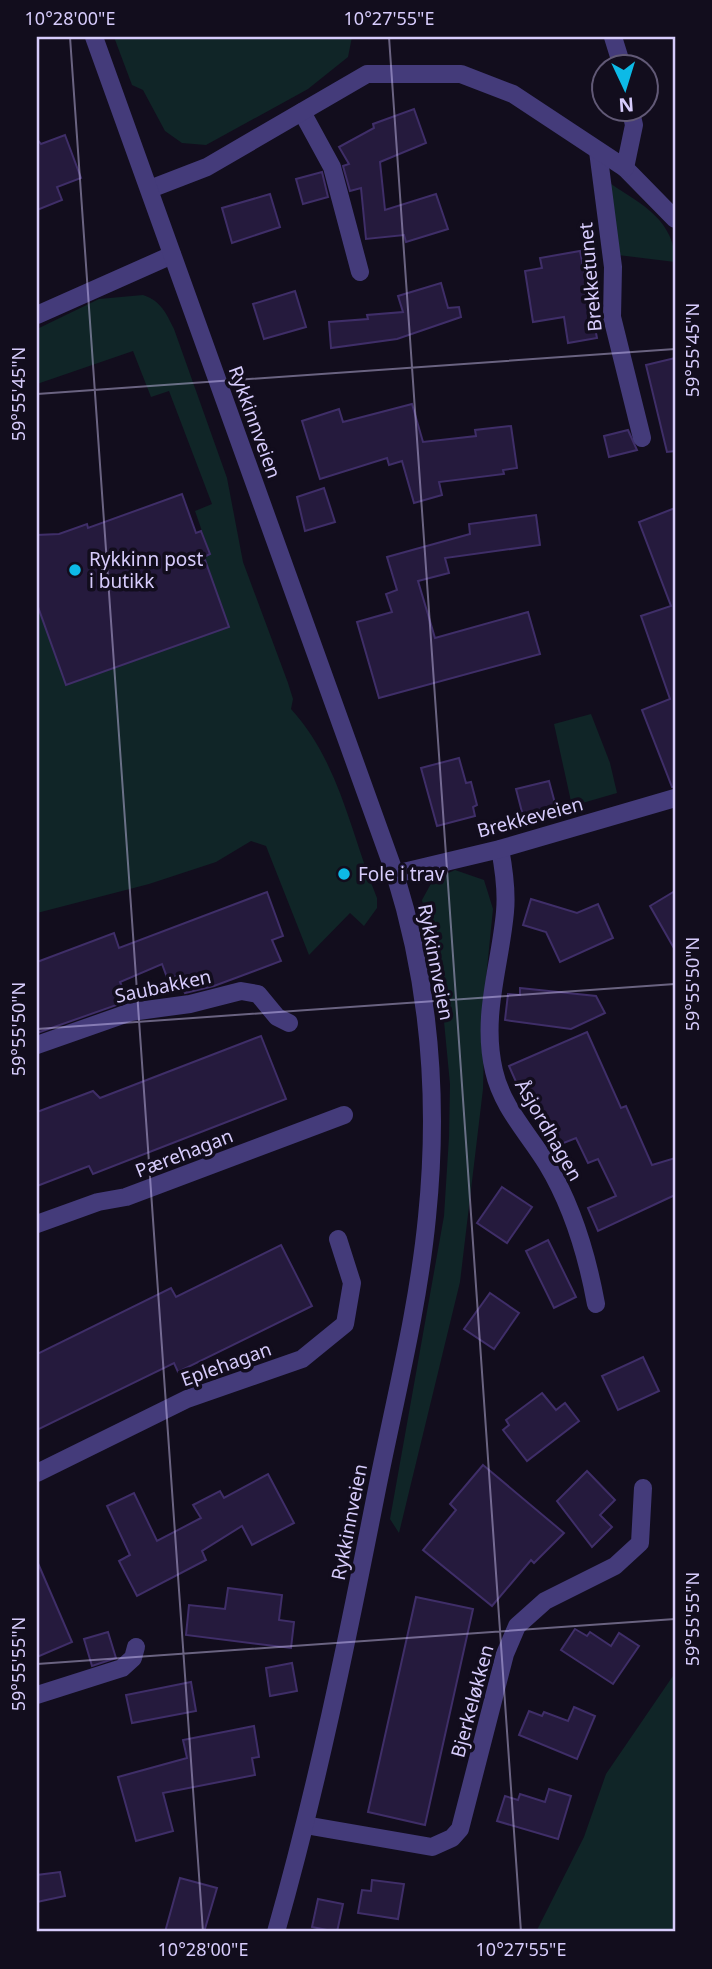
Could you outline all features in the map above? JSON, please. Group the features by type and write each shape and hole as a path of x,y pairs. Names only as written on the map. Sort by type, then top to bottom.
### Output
{"street":[{"name":"Rykkinnveien","path":"94,37 395,874 409,918 429,1029 433,1113 427,1220 368,1534 306,1825 276,1932"},
{"path":"150,189 208,167 367,74 461,74 513,93 625,168 675,219"},
{"path":"302,111 332,167 360,272"},
{"path":"625,168 633,122"},
{"name":"Brekketunet","path":"598,151 613,267 612,317 642,438"},
{"path":"37,315 172,255"},
{"name":"Brekkeveien","path":"395,874 500,849 675,798"},
{"name":"Åsjordhagen","path":"500,849 505,876 505,912 492,983 488,1043 503,1099 548,1165 573,1216 588,1264 596,1304"},
{"name":"Saubakken","path":"37,1045 131,1012 190,1004 241,991 258,994 277,1017 289,1023"},
{"name":"Pærehagan","path":"37,1224 98,1202 127,1197 344,1115"},
{"name":"Eplehagan","path":"37,1473 187,1399 302,1359 345,1324 352,1283 338,1239"},
{"name":"Bjerkeløkken","path":"306,1825 432,1847 452,1838 460,1829 505,1654 517,1626 545,1601 615,1566 639,1543 643,1488"},
{"path":"37,1695 122,1668 133,1658 136,1647"}],"green space":[{"path":"114,37 352,37 348,57 308,89 206,145 182,143 165,131 143,90 132,85"},
{"path":"605,180 641,204 661,223 669,234 675,262 618,255"},
{"path":"143,295 159,304 174,329 227,478 243,562 288,683 293,699 291,709 308,730 333,775 377,898 377,908 364,926 350,913 309,955 266,846 251,841 216,862 149,884 37,913 37,604 66,685 229,627 204,557 210,554 195,511 212,504 169,391 151,397 133,351 37,384 37,329 99,299"},
{"path":"591,714 610,763 617,793 572,806 554,724"},
{"path":"455,870 484,880 493,909 486,979 483,1089 460,1282 399,1533 390,1519 444,1216 449,1137 450,1084 441,990 422,900 433,880"},
{"path":"675,1673 675,1932 536,1932 584,1837 606,1774"}],"building":[{"path":"414,109 426,143 380,162 385,210 436,194 448,229 406,242 404,235 366,239 361,188 350,191 343,166 349,164 339,147 374,128 373,124"},
{"path":"65,135 81,178 57,187 62,200 37,210 37,139 41,144"},
{"path":"322,172 328,197 303,204 296,179"},
{"path":"270,194 280,227 232,243 222,208"},
{"path":"580,251 597,338 568,343 564,317 533,322 525,271 542,268 540,258"},
{"path":"441,283 448,308 459,307 461,317 397,339 331,348 329,322 368,319 367,315 403,312 398,296"},
{"path":"295,291 306,327 264,339 253,304"},
{"path":"675,358 675,451 667,452 646,365"},
{"path":"412,404 423,442 476,436 475,430 511,426 517,468 503,470 504,474 439,482 442,495 414,503 402,461 389,465 387,458 320,479 302,421 339,409 343,422"},
{"path":"628,430 637,450 609,457 604,436"},
{"path":"324,488 335,522 305,531 297,497"},
{"path":"182,494 196,533 201,531 210,554 204,557 229,627 66,685 37,604 37,535 59,534 87,524 88,528"},
{"path":"675,508 675,787 672,787 642,710 670,699 641,616 671,606 639,522"},
{"path":"536,515 540,545 445,558 449,573 418,581 435,638 528,612 540,654 379,698 357,622 392,612 386,594 397,590 387,557 470,534 469,524"},
{"path":"459,758 466,783 471,782 477,805 473,807 475,816 437,826 421,768"},
{"path":"549,781 556,807 523,816 516,789"},
{"path":"675,891 675,950 650,906"},
{"path":"267,892 283,936 272,940 281,961 214,986 185,993 176,976 168,980 162,964 120,982 128,1001 37,1033 37,962 114,933 119,948"},
{"path":"531,899 577,913 598,904 613,938 560,962 546,932 523,925"},
{"path":"520,988 596,996 605,1013 571,1029 505,1020 508,994 520,995"},
{"path":"587,1032 621,1108 626,1106 652,1165 675,1158 675,1195 598,1231 588,1208 616,1196 598,1159 588,1163 576,1138 551,1148 526,1088 520,1091 509,1066"},
{"path":"261,1036 286,1099 93,1174 89,1166 37,1186 37,1112 93,1091 100,1098"},
{"path":"502,1187 532,1207 507,1243 477,1223"},
{"path":"548,1240 576,1297 554,1308 526,1251"},
{"path":"281,1245 312,1306 178,1372 174,1363 37,1430 37,1354 171,1288 176,1297"},
{"path":"490,1293 519,1313 494,1349 464,1329"},
{"path":"643,1357 659,1391 618,1410 602,1376"},
{"path":"542,1393 556,1410 565,1403 579,1421 527,1461 503,1430 509,1425 506,1420"},
{"path":"483,1465 564,1533 534,1563 531,1560 492,1606 423,1550 456,1510 450,1504"},
{"path":"587,1471 615,1500 600,1515 612,1527 592,1547 557,1501"},
{"path":"268,1474 294,1523 252,1545 242,1526 202,1551 206,1560 137,1596 119,1561 130,1555 107,1506 134,1493 157,1541 201,1518 193,1505 220,1491 224,1498"},
{"path":"37,1561 72,1642 37,1657"},
{"path":"228,1588 282,1595 279,1620 294,1622 291,1648 186,1635 189,1605 225,1609"},
{"path":"416,1597 473,1609 425,1825 368,1812"},
{"path":"575,1629 587,1636 590,1632 611,1646 619,1633 639,1646 613,1684 561,1650"},
{"path":"108,1632 116,1658 92,1666 84,1639"},
{"path":"292,1663 297,1691 270,1696 266,1668"},
{"path":"191,1682 196,1711 132,1723 126,1695"},
{"path":"574,1707 595,1716 577,1759 519,1735 529,1711 542,1716 544,1712 568,1721"},
{"path":"254,1726 259,1757 252,1758 255,1775 163,1793 173,1831 136,1841 118,1777 187,1758 183,1740"},
{"path":"549,1789 571,1796 558,1839 497,1821 505,1796 518,1800 520,1794 545,1802"},
{"path":"60,1872 65,1896 37,1902 37,1875"},
{"path":"180,1878 217,1888 204,1932 165,1932"},
{"path":"372,1880 404,1884 398,1919 358,1913 362,1890 371,1891"},
{"path":"318,1899 343,1904 337,1932 312,1927"}],"place":[{"name":"Rykkinn post i butikk","path":"75,570"},
{"name":"Fole i trav","path":"344,874"}]}
